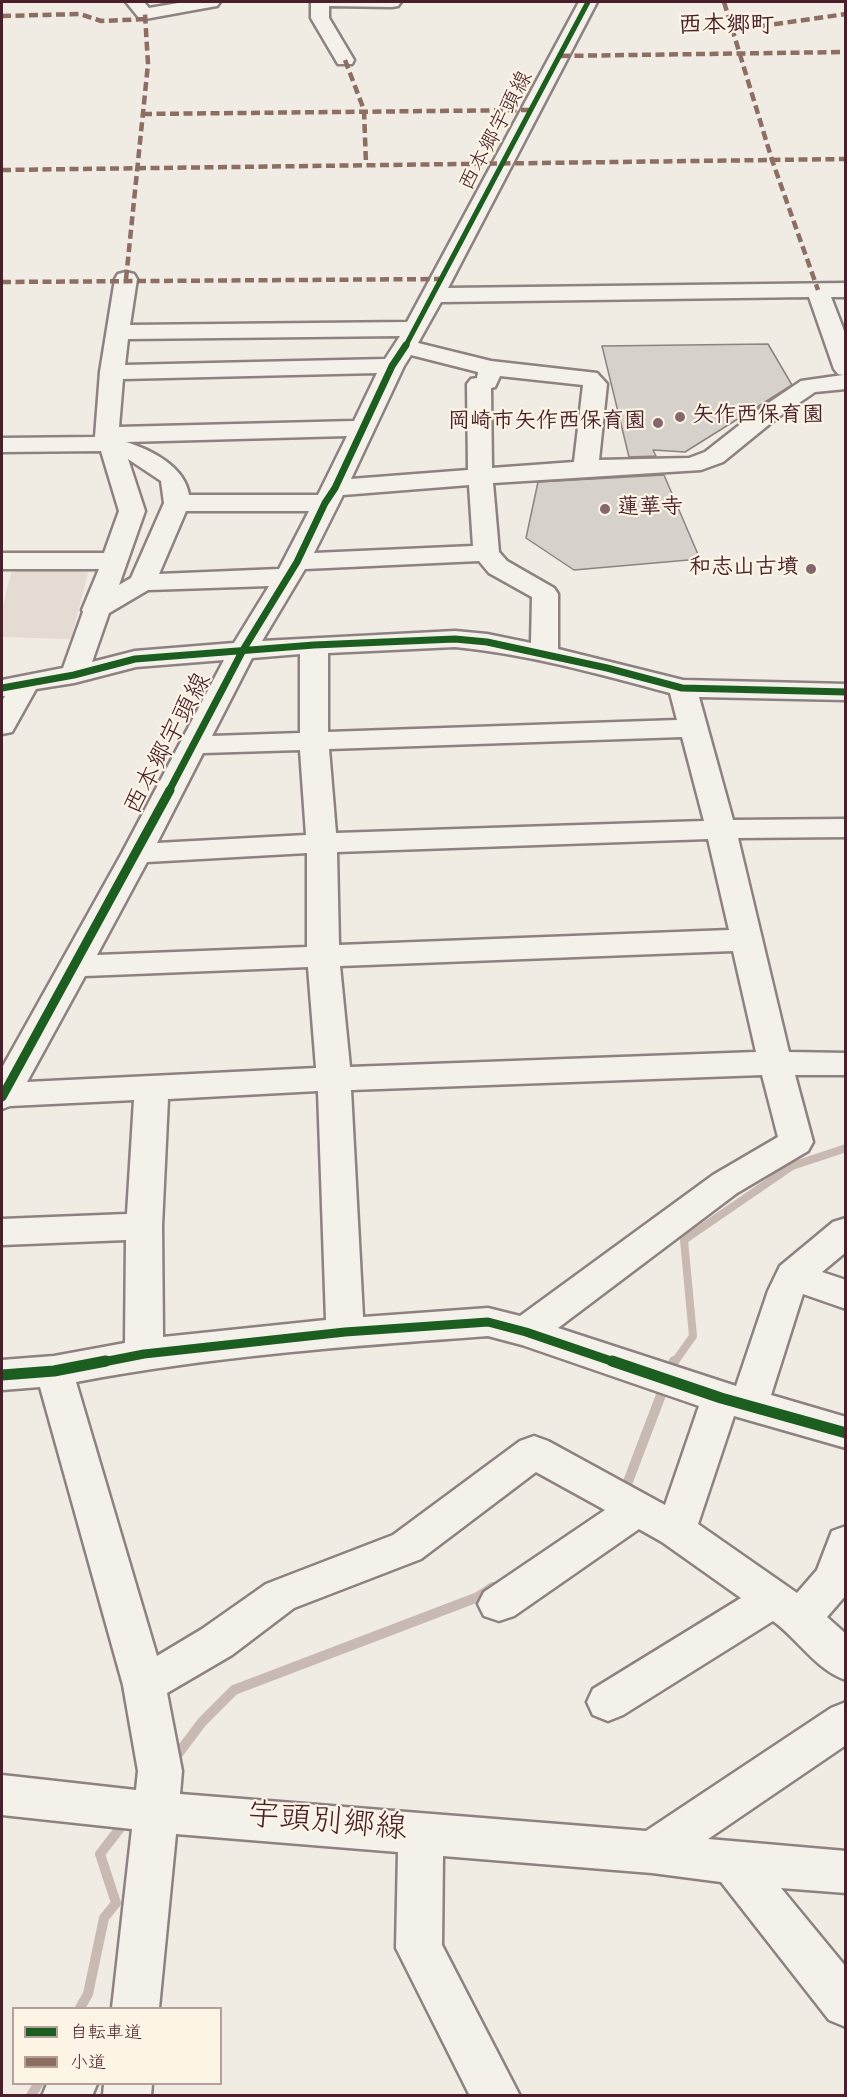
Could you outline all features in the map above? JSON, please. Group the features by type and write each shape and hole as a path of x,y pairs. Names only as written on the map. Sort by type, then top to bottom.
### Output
{"street":[{"path":"135,2 145,14 211,2"},
{"path":"320,2 320,18 345,60"},
{"path":"335,2 392,2"},
{"name":"西本郷宇頭線","path":"2,1096 137,853 243,650 293,569 403,347 504,164 588,2"},
{"path":"74,675 95,610 122,543 132,511 120,468 107,440 112,372 126,279"},
{"path":"437,287 846,290"},
{"path":"818,290 846,369"},
{"path":"117,332 403,347 491,368 589,378 595,384 586,468"},
{"path":"112,372 403,347"},
{"path":"491,368 487,382 479,384 480,477 486,553 498,567 545,594 544,655"},
{"path":"177,504 330,495 480,477 586,468 692,465 714,457 769,413 809,386 846,382"},
{"path":"2,445 363,428"},
{"path":"107,440 134,452 170,476 175,484 177,504 142,582"},
{"path":"95,610 142,582 486,553"},
{"path":"2,561 113,561"},
{"path":"2,726 14,685 74,675 135,658 314,645 454,639 487,642 607,668 682,688 846,692"},
{"path":"314,645 314,743 322,843 323,957 334,1079 345,1332"},
{"path":"526,1332 725,1184 796,1142 773,1062 721,829 695,728 682,688"},
{"path":"195,745 314,743 695,728"},
{"path":"137,853 322,843 721,829 846,828"},
{"path":"73,966 746,940"},
{"path":"2,1096 334,1079 773,1062 846,1064"},
{"path":"144,1354 144,1226 152,1089"},
{"path":"2,1232 144,1226"},
{"path":"676,1530 793,1276 846,1231"},
{"path":"793,1276 846,1295"},
{"path":"2,1376 54,1371 144,1354 345,1332 488,1322 526,1332 735,1401 846,1434"},
{"path":"54,1371 144,1685 160,1770 135,2007"},
{"path":"144,1685 217,1642 280,1596 407,1547 534,1452 676,1530 787,1608 846,1662"},
{"path":"499,1604 638,1509"},
{"path":"608,1702 787,1608 835,1578 846,1543"},
{"path":"652,1852 846,1720"},
{"name":"宇頭別郷線","path":"2,1795 157,1812 652,1852 733,1863"},
{"path":"421,1832 419,1948 496,2096"},
{"path":"733,1863 846,1872"},
{"path":"733,1863 846,2004"},
{"path":"114,2007 139,1961"}],"shaded area":[{"path":"89,569 71,639 2,637 2,609 12,570"}],"building":[{"name":"矢作西保育園","path":"768,344 792,385 685,452 653,450 656,456 629,457 602,346"},
{"name":"蓮華寺","path":"664,475 700,559 574,570 526,538 538,482"}],"waterway":[{"path":"674,1363 693,1336 684,1240 792,1166 846,1148"},
{"path":"624,1492 674,1361"},
{"path":"172,1762 202,1722 234,1690 478,1597 493,1587"},
{"path":"81,2007 88,1994 104,1918 116,1903 100,1854 127,1819"},
{"path":"31,2096 37,2085"}],"marked path":[{"path":"724,2 772,160 818,290"},
{"path":"2,16 80,14 101,21 146,19"},
{"path":"126,279 148,64 145,14"},
{"path":"734,30 846,14"},
{"path":"561,56 846,52"},
{"path":"345,60 364,110 366,164"},
{"path":"143,114 530,110"},
{"path":"2,170 846,159"},
{"path":"2,282 441,279"}],"cycle path":[{"path":"2,1097 137,853 243,650 297,562 325,503 335,488 392,366 405,347 504,164 588,2"},
{"path":"2,688 74,675 135,659 314,645 455,639 487,642 607,668 682,688 846,692"},
{"path":"2,1375 54,1371 144,1354 345,1332 488,1322 526,1332 721,1398 846,1433"}],"place":[{"name":"矢作西保育園","path":"680,417"},
{"name":"岡崎市矢作西保育園","path":"658,423"},
{"name":"蓮華寺","path":"605,509"},
{"name":"和志山古墳","path":"811,569"}],"district":[{"name":"西本郷町","path":"726,28"}]}
